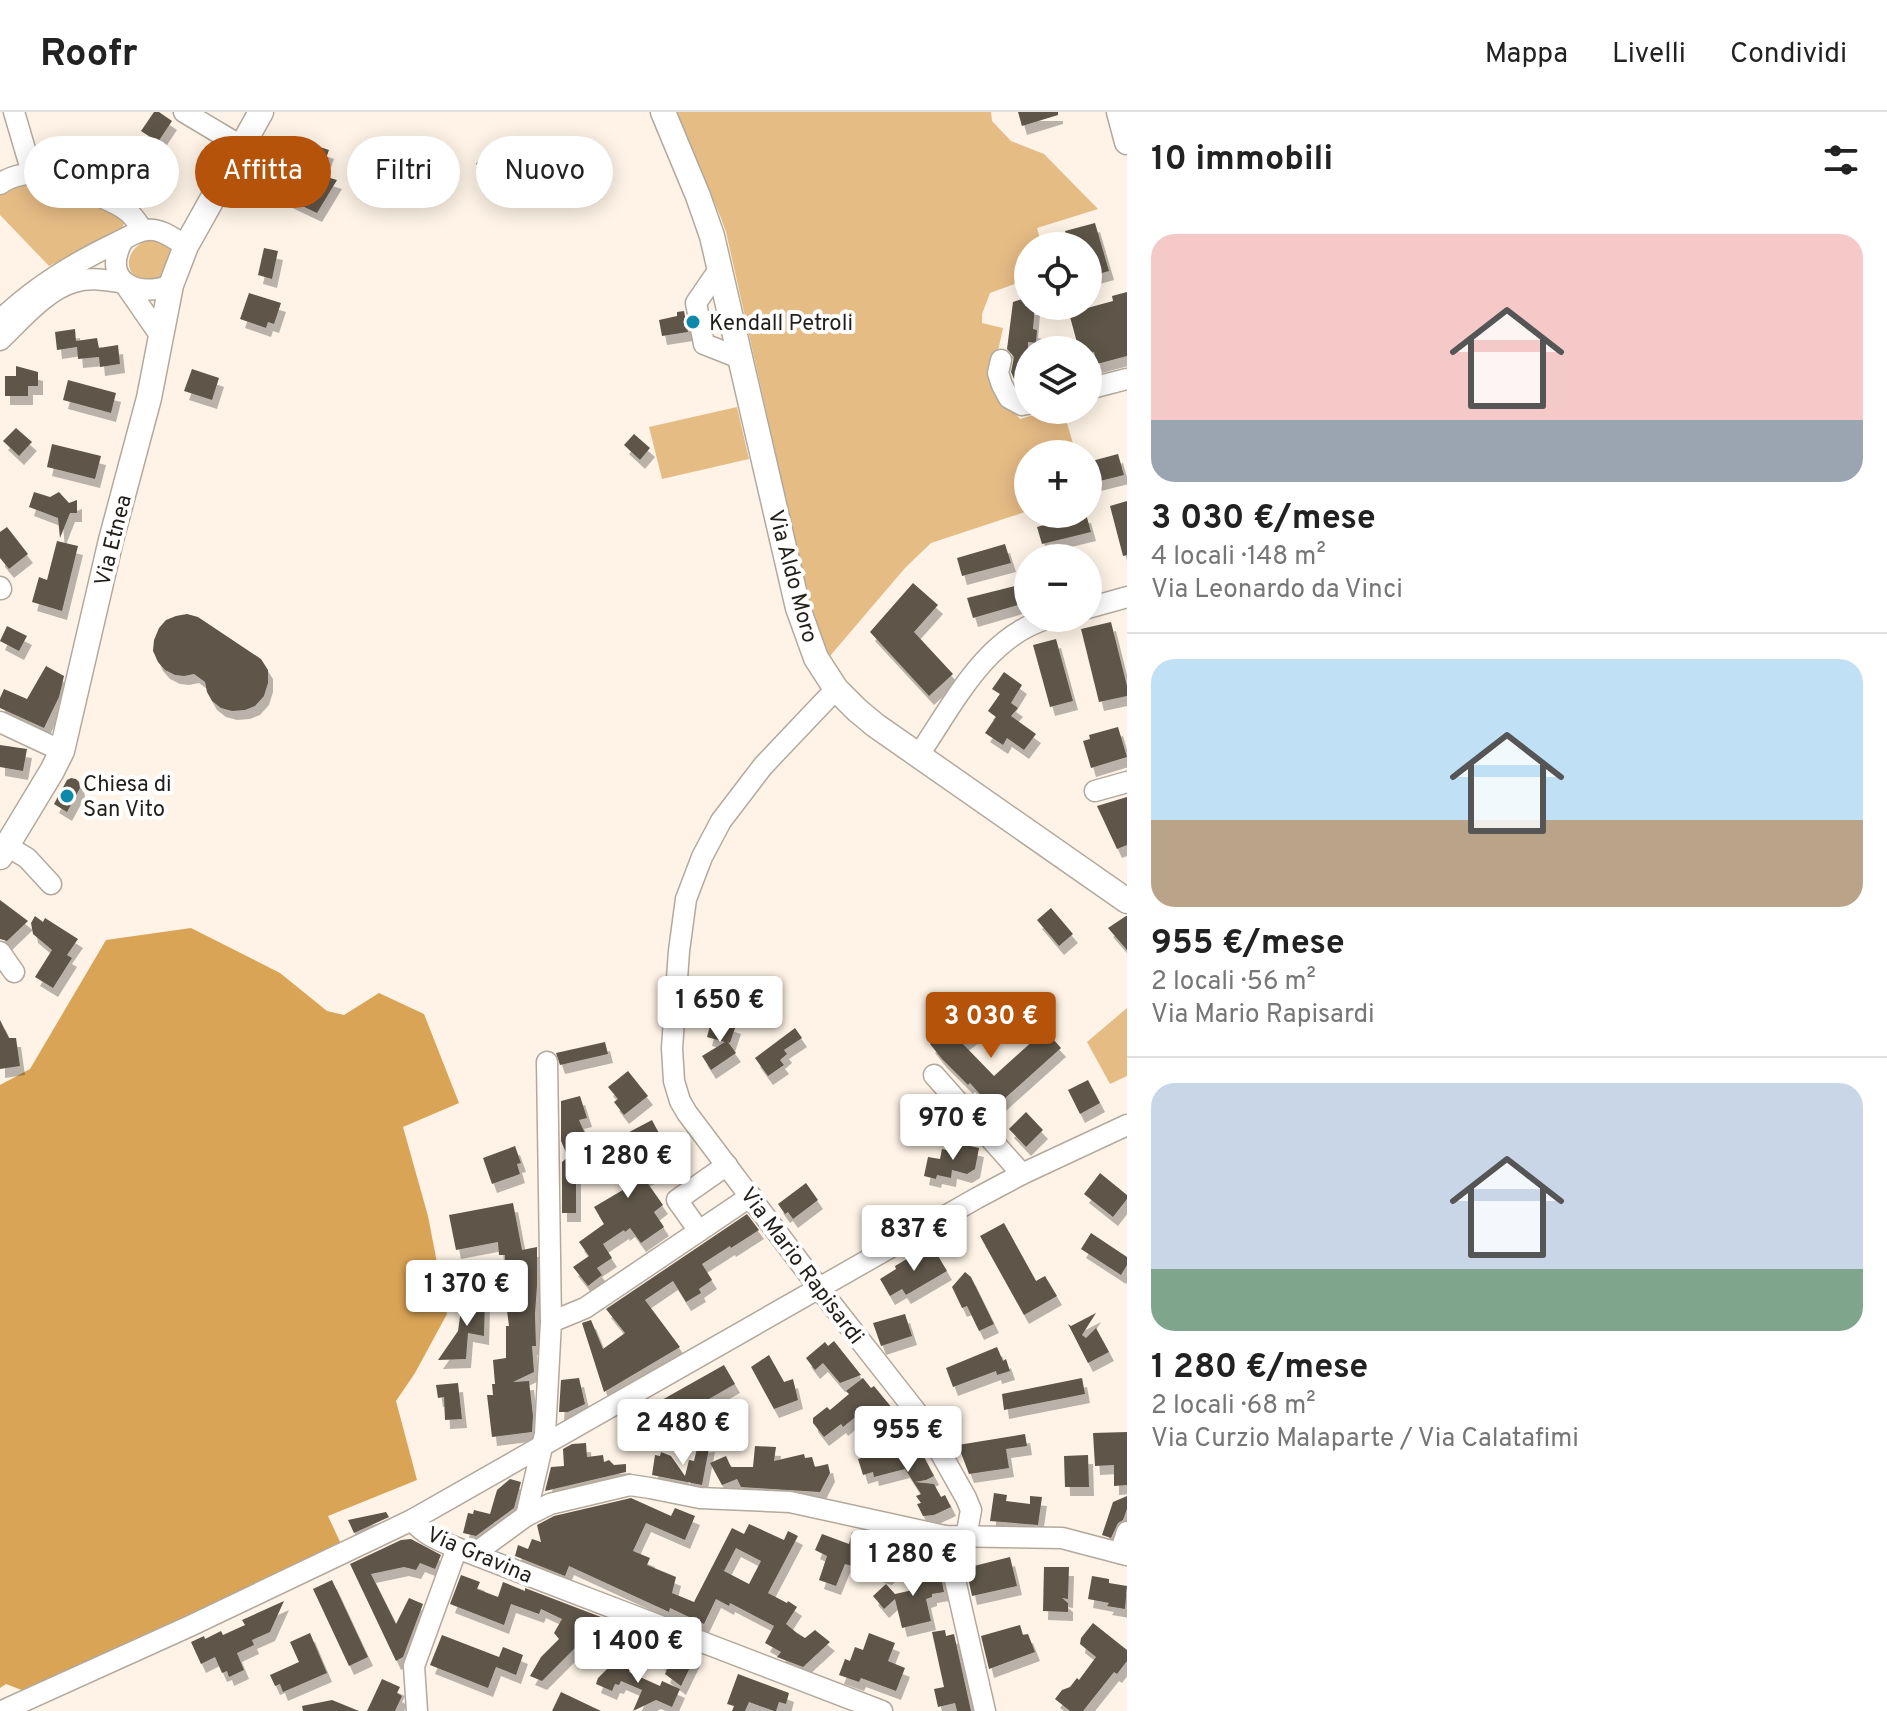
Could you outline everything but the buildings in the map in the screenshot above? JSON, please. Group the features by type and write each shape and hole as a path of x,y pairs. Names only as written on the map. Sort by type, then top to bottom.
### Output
{"main road":[{"name":"Via Etnea","path":"247,136 261,112"},
{"name":"Via Aldo Moro","path":"663,112 712,236 798,608 816,658 836,689 875,725 1127,901"},
{"path":"1119,112 1127,142"},
{"name":"Via Etnea","path":"4,851 62,751 111,540 146,441 149,398 171,285 186,246 206,208"}],"street":[{"path":"14,112 24,146"},
{"path":"184,112 224,136"},
{"path":"0,184 24,175"},
{"path":"122,208 143,230"},
{"path":"0,320 50,278 143,230 160,232 186,246"},
{"path":"123,240 118,249 118,274 160,335"},
{"path":"720,268 696,303 704,344 742,359"},
{"path":"0,340 37,306 73,282 91,279 124,283 149,291 171,285"},
{"path":"1001,360 998,373 1009,398 1014,400"},
{"path":"1102,385 1127,379"},
{"path":"1102,604 1127,597"},
{"path":"918,756 972,677 990,655 1018,632"},
{"name":"Via Mario Rapisardi","path":"836,689 763,766 721,821 702,857 686,899 679,951 672,1048 674,1081 687,1113 921,1418 971,1510 966,1537"},
{"path":"0,722 62,751"},
{"path":"1095,791 1127,782"},
{"path":"4,851 27,858 51,884"},
{"path":"0,952 14,972"},
{"path":"526,1516 545,1434 551,1322 547,1062"},
{"path":"934,1075 1022,1174"},
{"path":"412,1520 1022,1174 1127,1125"},
{"path":"699,1231 677,1200 727,1165"},
{"path":"551,1322 585,1308 751,1196"},
{"path":"417,1711 414,1666 465,1551 550,1504 630,1485 700,1498 790,1502 945,1536 1062,1538 1120,1553 1127,1532"},
{"name":"Via Gravina","path":"2,1711 412,1520 429,1536 465,1551 882,1711"},
{"path":"945,1536 985,1711"}],"shaded area":[{"path":"676,112 991,112 992,121 1011,141 1044,154 1098,209 1037,228 1038,232 1014,232 1014,284 990,293 982,314 982,323 1003,328 993,374 998,394 1014,412 1014,424 1067,424 1072,440 1014,440 1014,516 931,543 905,568 830,656 811,611 721,218"},
{"path":"24,181 24,208 102,208 121,217 124,223 121,231 49,266 0,215 0,192 14,182"},
{"path":"152,239 166,243 172,253 162,280 149,282 139,280 133,274 129,259 141,244"},
{"path":"737,407 749,459 662,479 649,427"},
{"path":"191,928 280,973 327,1011 344,1015 379,993 424,1014 459,1103 403,1127 428,1216 447,1314 396,1401 417,1480 328,1516 342,1546 27,1692 6,1684 0,1688 0,1085 30,1069 106,940"},
{"path":"1127,1008 1127,1076 1110,1084 1087,1042"}],"place":[{"name":"Kendall Petroli","path":"693,322"},
{"name":"Chiesa di San Vito","path":"67,796"}]}
